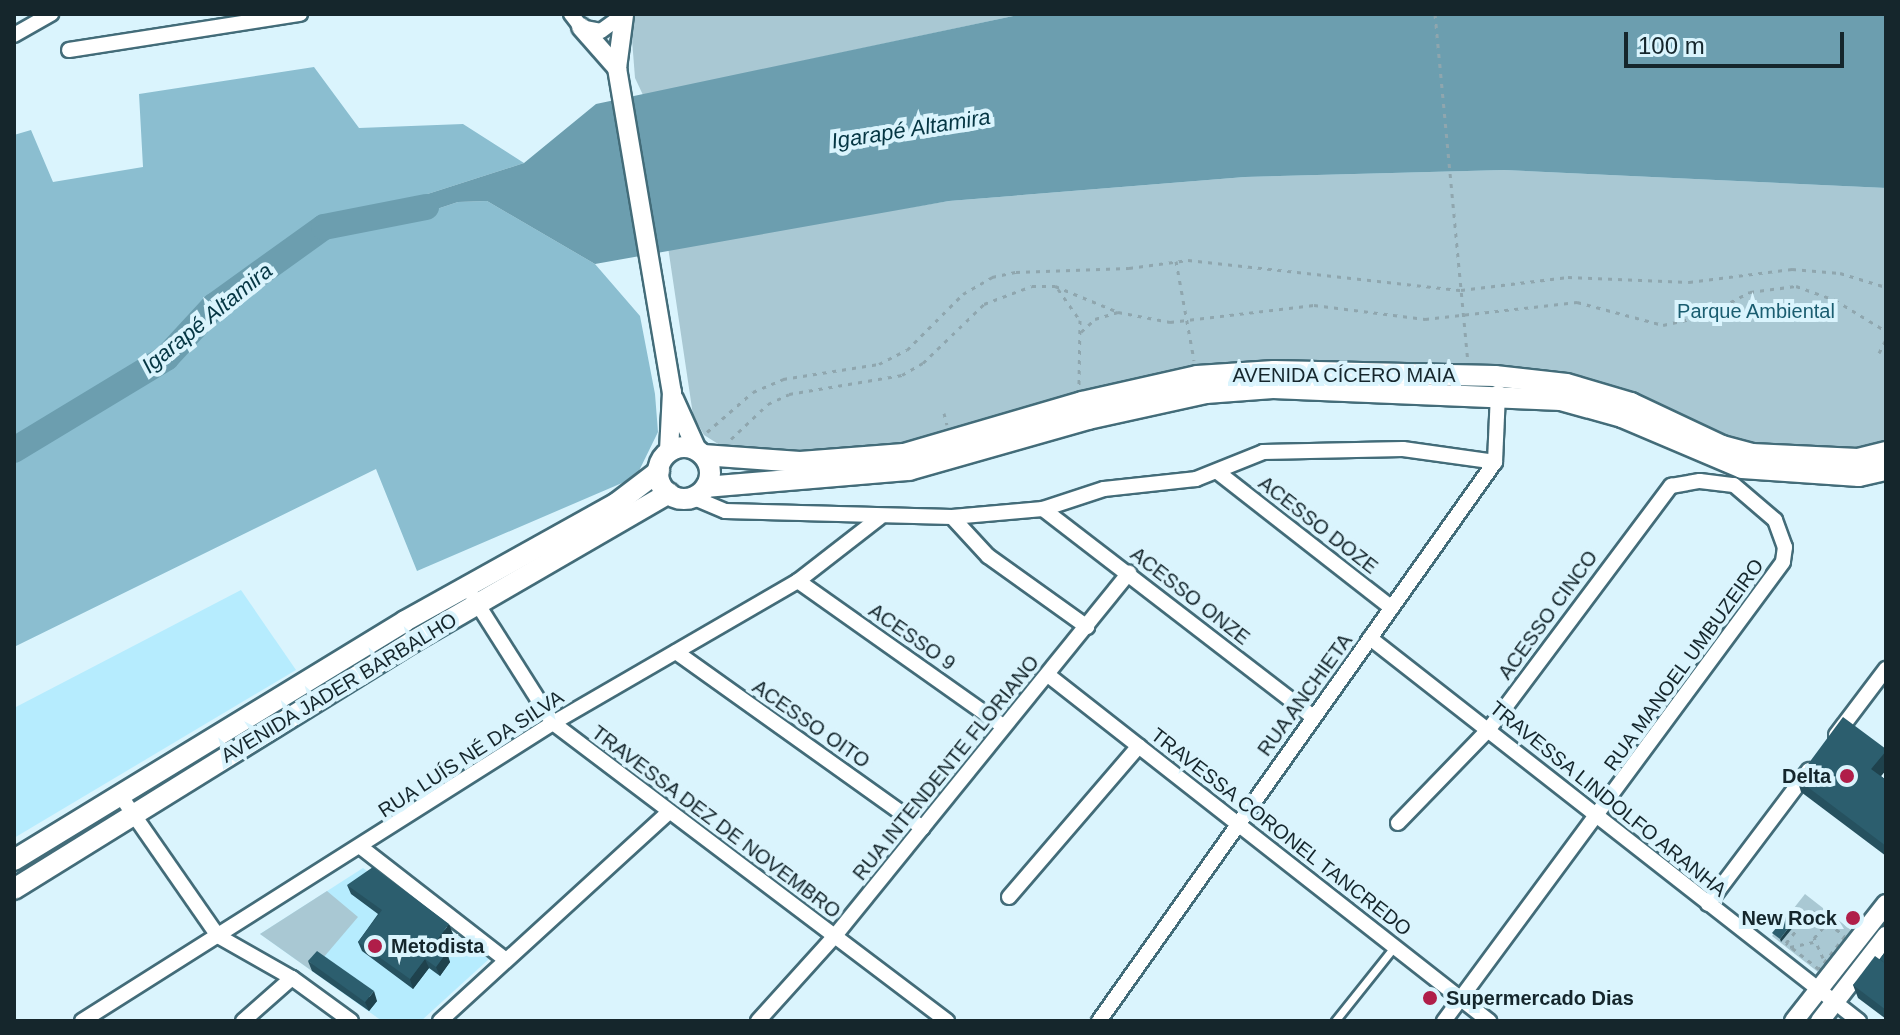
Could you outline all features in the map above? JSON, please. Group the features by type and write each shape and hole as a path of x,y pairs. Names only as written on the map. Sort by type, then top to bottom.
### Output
{"main road":[{"name":"AVENIDA CÍCERO MAIA","path":"701,447 800,462 904,454 1082,402 1197,376 1274,371 1497,385 1607,413 1738,477 1859,476 1886,470"},
{"name":"AVENIDA CÍCERO MAIA","path":"699,492 909,470 1088,419 1206,393 1273,388 1580,387 1752,454 1858,459 1886,452"},
{"path":"701,447 710,470 699,492 669,493 659,471 669,452 701,447"},
{"name":"AVENIDA JADER BARBALHO","path":"14,860 464,588 617,503 659,471"},
{"name":"AVENIDA JADER BARBALHO","path":"14,889 479,604 669,493"}],"street":[{"path":"14,35 51,14"},
{"path":"69,50 300,14"},
{"path":"576,20 601,31 624,15"},
{"path":"624,15 618,74 655,271 672,392 669,452"},
{"path":"576,20 618,74"},
{"path":"699,492 725,511 879,518 952,517 1043,509 1104,489 1219,473 1263,452 1403,449 1495,462 1497,385"},
{"path":"672,392 701,447"},
{"name":"RUA ANCHIETA","path":"1099,1021 1241,824 1312,716 1495,462"},
{"name":"ACESSO DOZE","path":"1219,473 1392,608"},
{"name":"ACESSO CINCO","path":"1398,823 1489,729 1660,497 1671,486 1738,477"},
{"name":"RUA MANOEL UMBUZEIRO","path":"1444,1021 1783,562 1785,547 1775,520 1738,477"},
{"name":"ACESSO ONZE","path":"1043,509 1312,716"},
{"path":"952,517 988,556 1087,627"},
{"name":"RUA LUÍS NÉ DA SILVA","path":"82,1021 362,848 553,723 798,581 879,518"},
{"name":"RUA INTENDENTE FLORIANO","path":"758,1021 834,937 1129,573"},
{"name":"ACESSO 9","path":"798,581 1003,726"},
{"name":"TRAVESSA DEZ DE NOVEMBRO","path":"464,588 479,604 553,723 947,1021"},
{"name":"TRAVESSA LINDOLFO ARANHA","path":"1370,638 1859,1021"},
{"name":"ACESSO OITO","path":"676,652 923,828"},
{"path":"1708,904 1886,669"},
{"name":"TRAVESSA CORONEL TANCREDO","path":"1048,675 1489,1021"},
{"path":"1009,897 1139,746"},
{"path":"120,795 218,936 292,978 351,1021"},
{"path":"440,1021 669,812"},
{"path":"362,848 506,960"},
{"path":"1794,1021 1819,989 1827,968 1886,904"},
{"path":"1820,1021 1886,936"},
{"path":"243,1021 292,978"}],"lane":[{"path":"1335,1021 1394,947"}],"path":[{"path":"1435,14 1469,368"},
{"path":"1176,261 1197,376"},
{"path":"701,447 753,392 783,379 879,364 907,350 952,303 992,277 1176,261 1461,290 1568,277 1689,282 1792,269 1840,273 1886,287"},
{"path":"723,447 768,404 789,394 879,383 910,371 984,304 1032,286 1055,286 1118,312 1187,321 1314,305 1425,319 1577,302 1673,324 1774,285 1813,289 1886,331"},
{"path":"1055,286 1075,308 1081,332 1077,377 1082,402"},
{"path":"1081,332 1095,319 1118,312"},
{"path":"1879,353 1886,339"},
{"path":"910,371 913,378"},
{"path":"1827,968 1786,943 1812,911 1845,936"},
{"path":"1827,923 1819,928 1815,942 1827,968"},
{"path":"1779,959 1790,947 1815,942"}],"shaded area":[{"path":"314,67 359,128 463,124 524,163 415,198 393,213 413,217 458,202 487,201 595,264 640,316 655,394 658,432 636,477 417,571 376,469 14,647 14,135 31,130 53,182 143,167 139,94"},
{"path":"241,590 296,670 14,838 14,708"},
{"name":"Metodista","path":"363,868 489,959 421,1021 382,1021 260,934"}],"green space":[{"path":"630,14 1023,14 643,95 635,78"},
{"name":"Parque Ambiental","path":"1504,170 1886,188 1886,444 1856,452 1778,451 1724,439 1632,394 1575,375 1504,367 1274,360 1195,367 1080,391 950,434 858,452 799,454 723,447 704,435 693,415 668,247 949,201 1245,177"},
{"path":"327,891 358,917 312,971 260,934"},
{"path":"1805,894 1851,930 1818,972 1772,936"}],"water":[{"path":"1023,14 1886,14 1886,188 1504,170 1245,177 949,201 595,264 487,201 458,202 413,217 391,213 415,198 524,163 596,104"}],"building":[{"path":"1843,717 1886,749 1871,769 1886,780 1886,846 1797,779"},
{"path":"373,867 449,924 435,943 447,952 436,967 425,959 410,979 358,942 382,910 347,885"},
{"path":"1786,916 1793,922 1780,939 1772,933"},
{"path":"317,951 374,991 365,1002 308,961"},
{"path":"1875,956 1886,964 1886,1010 1853,985"}],"waterway":[{"name":"Igarapé Altamira","path":"14,450 166,358 214,306 324,227 426,207"}],"place":[{"name":"Delta","path":"1847,776"},
{"name":"New Rock","path":"1853,918"},
{"name":"Metodista","path":"375,946"},
{"name":"Supermercado Dias","path":"1430,998"}]}
